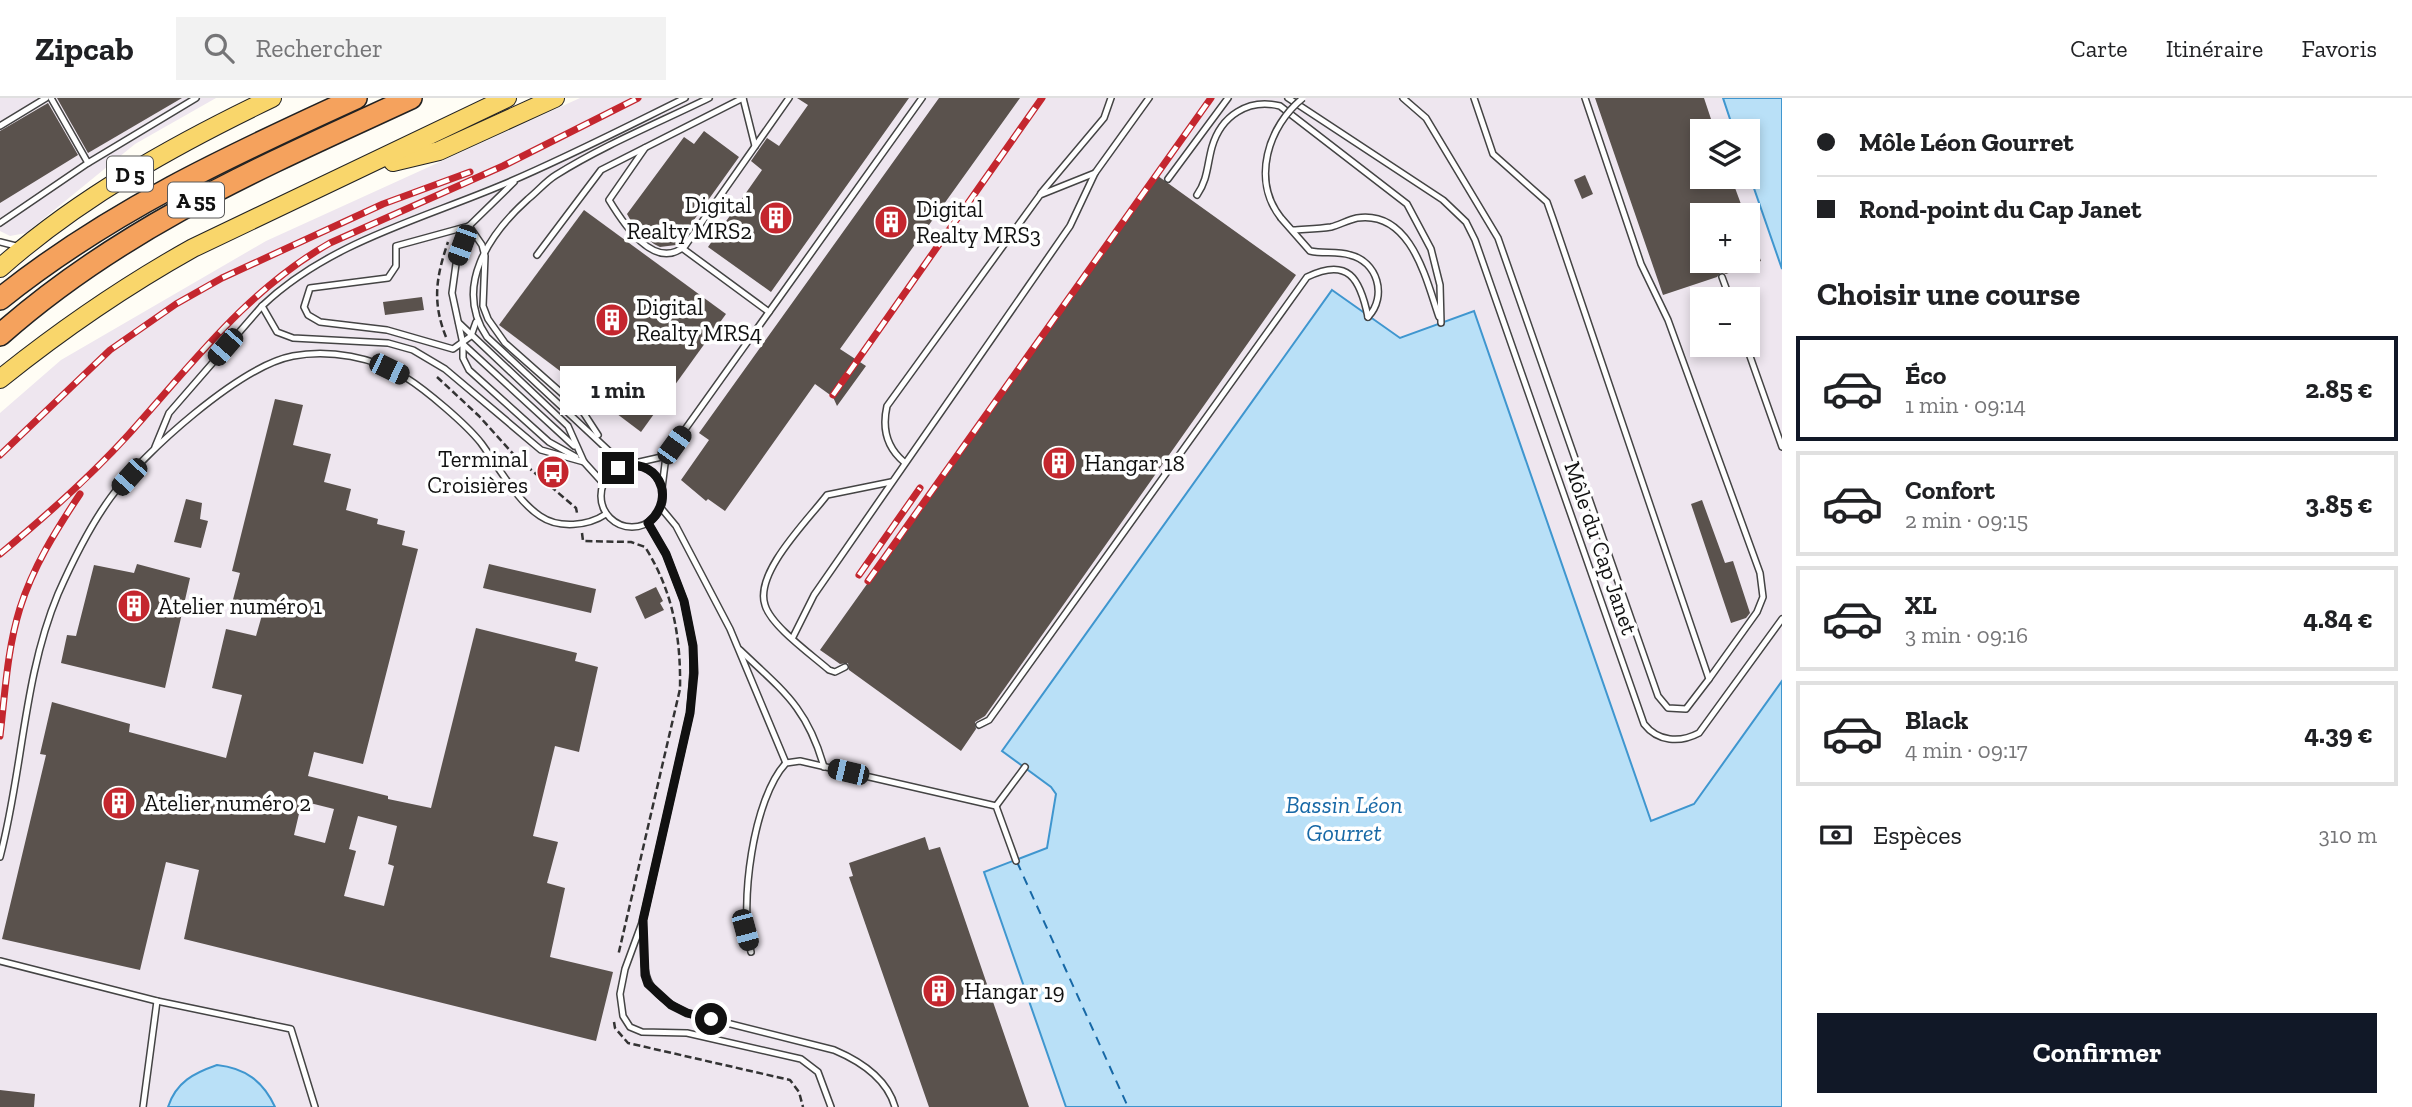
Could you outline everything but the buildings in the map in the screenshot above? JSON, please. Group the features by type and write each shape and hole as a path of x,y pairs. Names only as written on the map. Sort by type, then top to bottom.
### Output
{"highway":[{"name":"A 55","path":"0,299 76,243 144,201 196,173 356,98"},
{"name":"A 55","path":"0,335 80,270 162,218 247,174 411,98"}],"main road":[{"name":"D 5","path":"0,268 23,248 136,169 211,127 272,98"},
{"path":"0,379 67,327 155,269 507,98"},
{"path":"362,169 439,151 555,98"}],"lane":[{"path":"0,126 49,98 88,163"},
{"path":"0,223 88,163 196,98"},
{"path":"154,449 169,412 262,306 296,276 334,254 516,180 685,98"},
{"path":"469,226 396,246 396,266 388,278 310,288 304,300 304,307 309,315 320,322 387,330 446,348 453,349 463,344 471,336 476,322 472,293 476,273 508,217 554,176 709,98"},
{"path":"537,255 601,170 743,98 755,146"},
{"path":"645,148 609,200 629,232 657,251 668,254 682,248 789,98"},
{"path":"666,456 612,471 603,483 600,499 612,521 630,528 648,523 661,508 666,456 922,98"},
{"path":"904,462 893,453 887,440 883,420 887,406 1040,195 1104,118 1111,98"},
{"path":"793,638 814,595 1070,226 1096,173 1149,98"},
{"path":"1168,179 1228,98"},
{"name":"Môle du Cap Janet","path":"1288,98 1443,200 1466,222 1475,240 1644,724 1650,732 1659,737 1679,740 1699,733 1782,619"},
{"path":"979,725 989,720 1307,277 1324,269 1340,268 1354,277 1363,293 1368,317 1378,306 1380,294 1367,264 1353,255 1310,251 1273,208 1265,174 1267,154 1281,121 1303,98"},
{"name":"Môle du Cap Janet","path":"1403,98 1426,118 1498,238 1658,696 1668,708 1686,709 1757,612 1763,597 1760,573 1668,320 1641,264 1584,98"},
{"path":"1474,98 1493,154 1547,202 1709,679"},
{"path":"1197,195 1207,177 1216,136 1237,109 1259,103 1280,106 1407,204 1431,249 1440,285 1441,323 1420,261 1410,242 1397,230 1381,220 1358,218 1332,227 1293,230"},
{"path":"1040,195 1096,173"},
{"path":"516,180 469,226 456,264 452,293 463,344 463,358 468,370 549,442 583,461"},
{"path":"469,226 482,245 485,256 483,306 497,334 583,412 604,444"},
{"path":"0,242 23,248"},
{"path":"682,248 769,312"},
{"path":"1722,277 1726,287"},
{"path":"262,306 277,332 293,338 388,343 413,350 445,369 541,450 583,461"},
{"path":"456,320 568,426 583,461 603,483"},
{"path":"476,322 487,337 604,444 628,465 651,471 662,488"},
{"path":"463,344 577,449"},
{"path":"0,857 18,768 26,705 57,597 80,547 112,496 154,449 236,383 292,356 343,355 389,369 412,382 478,439 532,510 550,522 579,523 606,514"},
{"path":"1750,357 1782,447"},
{"path":"845,667 835,672 829,670 776,622 765,607 763,592 768,571 827,495 891,482"},
{"path":"661,508 676,526 738,649 786,763"},
{"path":"648,523 666,554 684,601 693,646 694,673 690,713 643,920 625,968 620,994 626,1023 642,1032 687,1033 801,1059 818,1072 831,1107"},
{"path":"738,649 792,699 815,736 824,767"},
{"path":"751,952 745,930 750,853 774,776 786,763 800,761 996,806"},
{"path":"996,806 1025,767"},
{"path":"996,806 1016,861"},
{"path":"643,920 645,975 648,984 665,1000 687,1013 834,1050 850,1057 867,1068 886,1087 895,1107"},
{"path":"0,961 157,1001 291,1029 315,1107"},
{"path":"143,1107 157,1001"}],"path":[{"path":"446,348 448,343 437,307 437,275 452,230"},
{"path":"445,369 437,378 479,416 515,456 576,508 583,541 631,542 645,547 664,582 677,622 681,653 680,689 618,957"},
{"path":"613,1017 615,1028 628,1043 790,1080 799,1092 803,1107"}],"shaded area":[{"path":"0,98 216,98 135,144 26,233 10,236 0,231"},
{"path":"580,98 1723,98 1730,119 1690,119 1690,189 1754,189 1759,203 1690,203 1690,273 1760,273 1760,206 1782,269 1782,681 1694,804 1651,821 1473,311 1400,338 1395,336 1002,750 1051,787 1056,794 1047,848 984,873 1066,1107 0,1107 0,413 61,360 266,241"}],"water":[{"path":"1723,98 1782,98 1782,269 1754,189 1760,189 1760,119 1730,119"},
{"name":"Bassin Léon Gourret","path":"1332,290 1400,338 1474,311 1651,821 1694,804 1782,681 1782,1107 1066,1107 984,872 1047,848 1056,794 1051,787 1002,751"},
{"path":"217,1065 236,1069 252,1077 265,1090 275,1107 168,1107 181,1085 201,1071"}],"ferry route":[{"path":"1017,862 1128,1107"}],"railway":[{"path":"0,554 98,466 222,330 272,283 300,262 330,243 503,166 638,98"},
{"path":"833,395 1042,98"},
{"path":"868,581 1211,98"},
{"path":"0,455 110,350 176,304 222,278 383,204 470,172"},
{"path":"859,575 920,488"},
{"path":"0,736 9,656 20,608 46,549 80,494"}],"place":[{"name":"Digital Realty MRS2","path":"776,218"},
{"name":"Digital Realty MRS3","path":"891,222"},
{"name":"Digital Realty MRS4","path":"612,320"},
{"name":"Hangar 18","path":"1059,463"},
{"name":"Terminal Croisières","path":"553,472"},
{"name":"Atelier numéro 1","path":"134,606"},
{"name":"Atelier numéro 2","path":"119,803"},
{"name":"Hangar 19","path":"939,991"}],"route":[{"path":"618,468 632,464 642,466 651,471 662,488 661,508 656,517 648,523 666,554 684,601 693,646 694,673 690,713 643,920 645,975 648,984 658,996 671,1005 687,1013 711,1019"}]}
